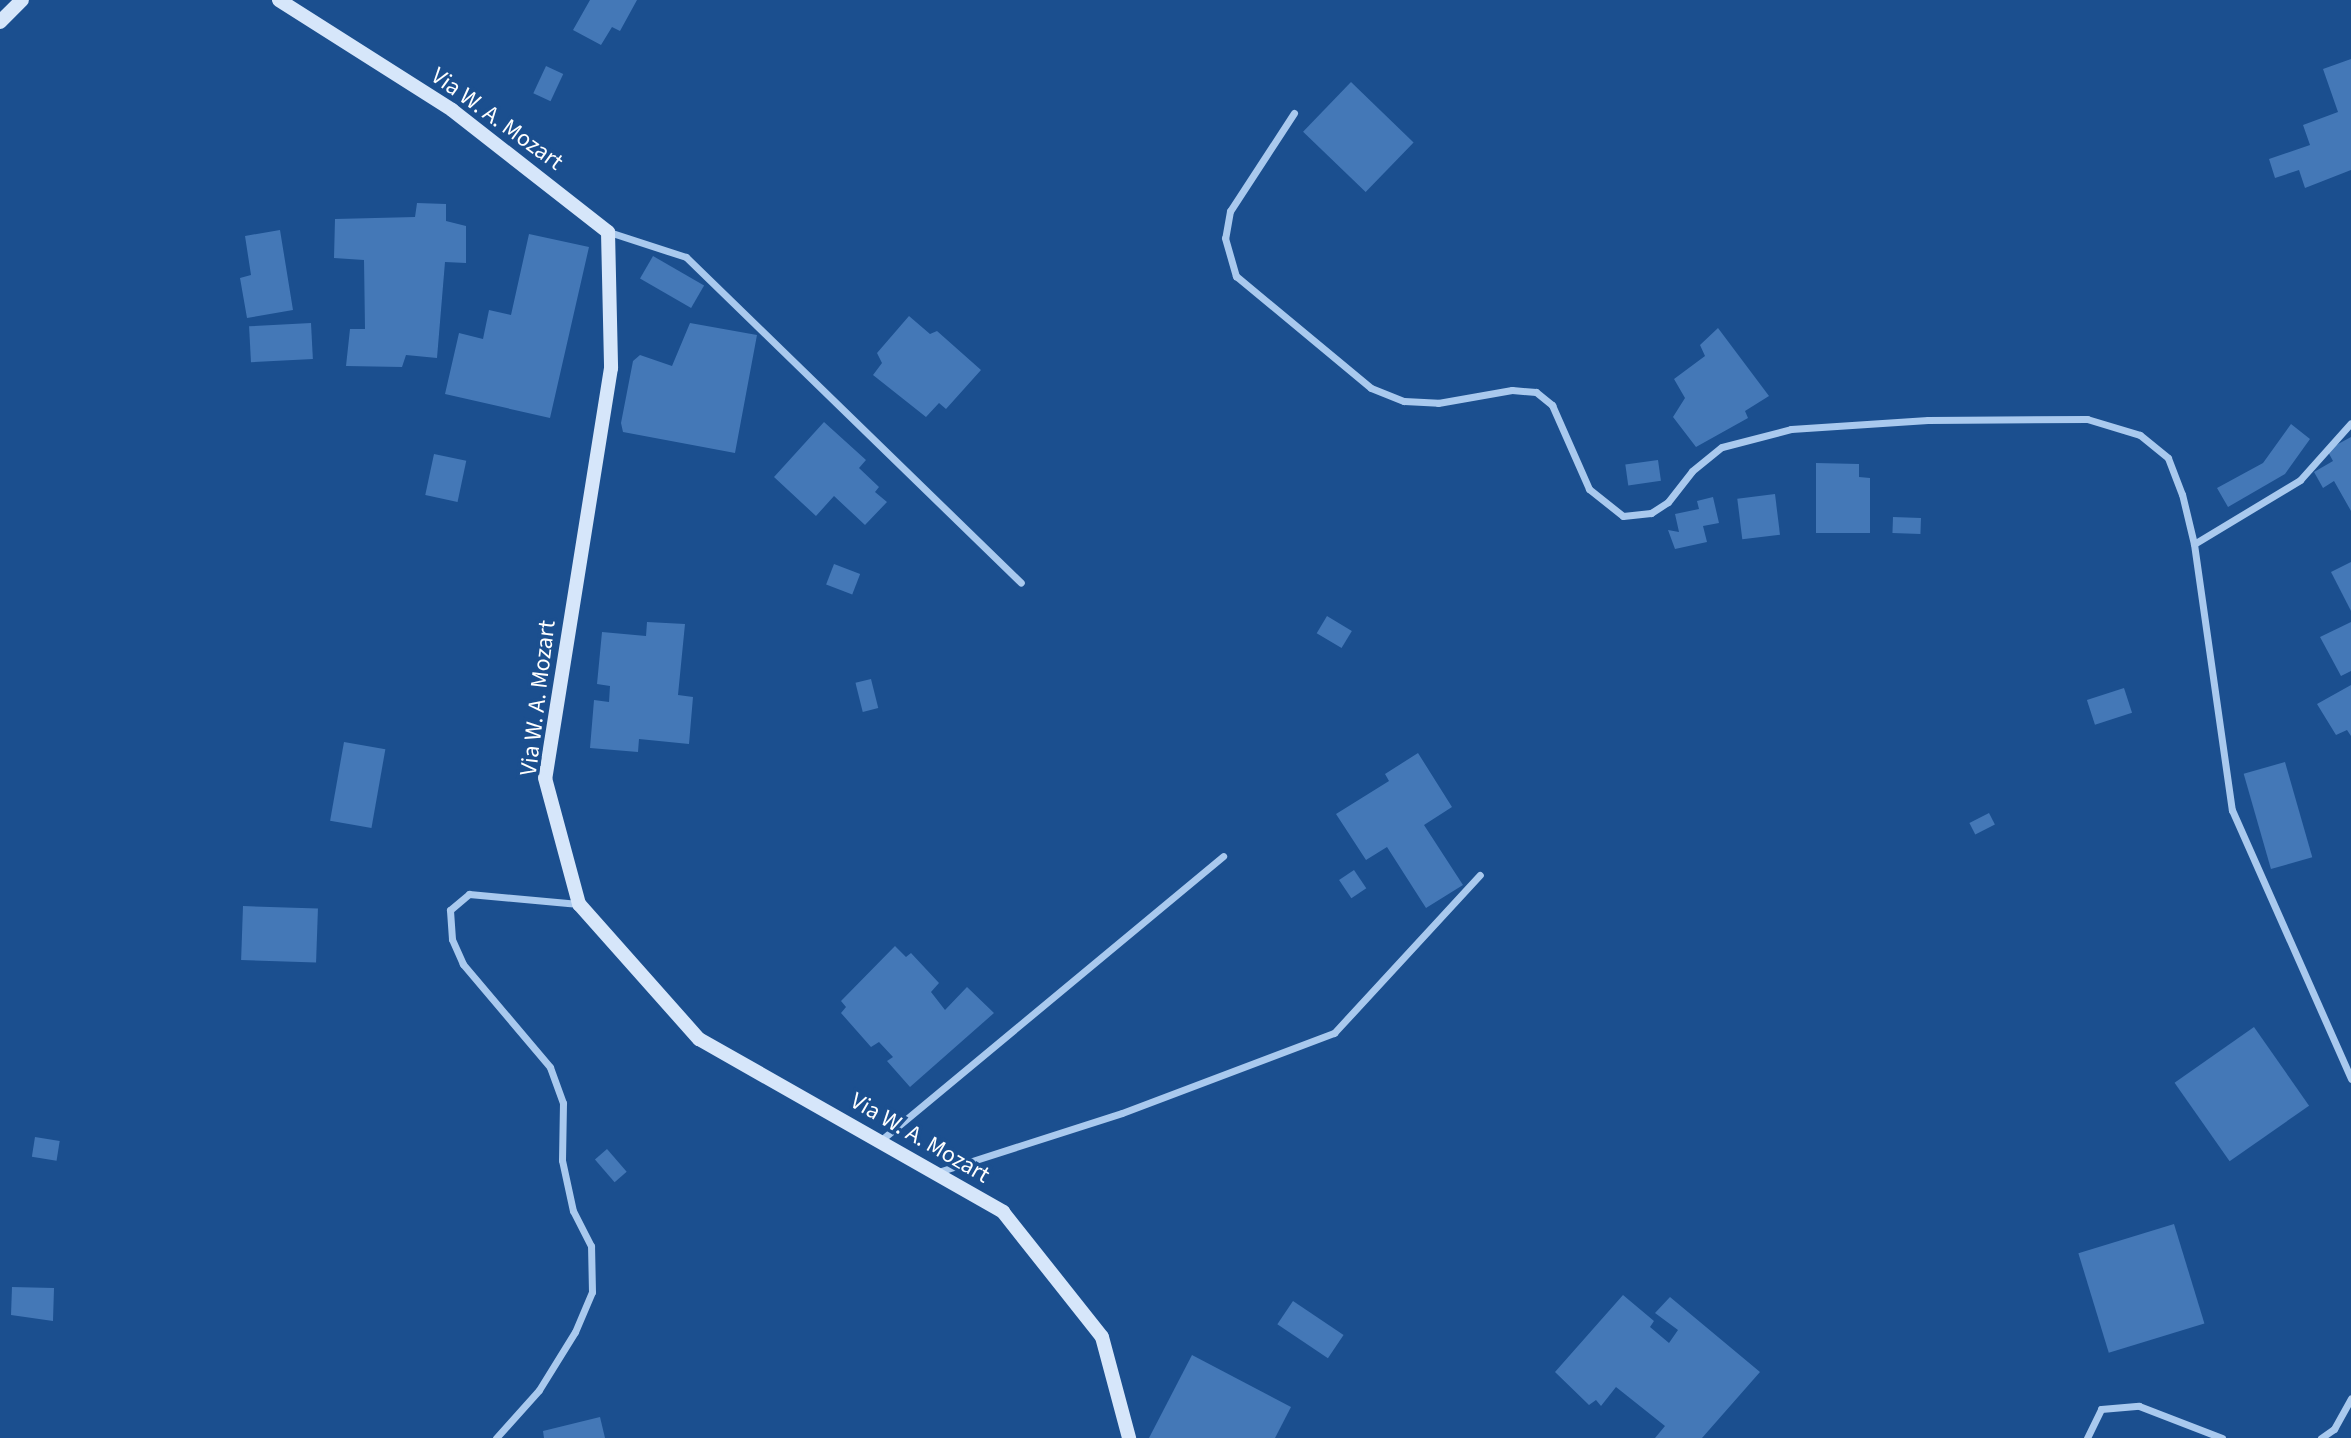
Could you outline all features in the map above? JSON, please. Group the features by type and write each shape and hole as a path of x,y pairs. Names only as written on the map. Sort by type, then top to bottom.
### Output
{"street":[{"path":"0,22 22,0"},
{"name":"Via W. A. Mozart","path":"279,0 452,110 608,232 611,368 545,778 579,904 699,1039 1003,1212 1102,1337 1129,1438"},
{"path":"1294,113 1230,211 1225,238 1236,276 1371,388 1404,401 1438,403 1512,390 1536,392 1552,405 1589,489 1623,516 1651,513 1668,502 1692,471 1722,447 1791,429 1928,419 2087,419 2140,435 2168,458 2182,494 2194,544 2232,810 2351,1079"},
{"path":"608,232 686,257 1021,583"},
{"path":"2194,544 2300,480 2351,423"},
{"path":"880,1142 1223,856"},
{"path":"934,1173 1122,1113 1334,1033 1480,875"},
{"path":"496,1438 538,1390 575,1332 592,1292 591,1246 573,1211 562,1160 563,1103 550,1067 463,964 452,939 450,910 469,894 579,904"},
{"path":"2321,1438 2333,1430 2351,1398"},
{"path":"2087,1438 2101,1409 2140,1406 2222,1438"}],"building":[{"path":"590,0 637,0 620,31 612,27 601,45 573,30"},
{"path":"2351,59 2351,170 2305,188 2299,170 2275,178 2269,159 2310,145 2303,125 2338,112 2323,69"},
{"path":"546,66 563,74 551,101 533,93"},
{"path":"1351,82 1414,142 1366,192 1303,132"},
{"path":"417,203 446,204 446,221 466,226 466,263 445,262 437,358 406,355 402,367 346,366 350,329 365,329 364,260 334,258 335,219 415,217"},
{"path":"280,230 293,310 247,318 240,278 251,275 245,236"},
{"path":"529,234 589,247 550,418 445,394 459,333 483,339 489,310 511,315"},
{"path":"653,256 704,286 691,308 640,279"},
{"path":"909,316 930,334 937,331 981,370 946,409 939,403 926,417 873,375 882,363 877,353"},
{"path":"311,323 313,359 251,362 249,326"},
{"path":"690,323 757,335 735,453 623,432 621,423 633,361 640,355 672,366"},
{"path":"1718,328 1769,396 1745,411 1748,418 1696,447 1673,417 1685,398 1674,379 1705,356 1700,345"},
{"path":"824,422 866,460 859,468 879,487 875,492 887,502 865,525 834,496 816,516 774,477"},
{"path":"2291,424 2310,439 2285,474 2228,507 2217,488 2263,463"},
{"path":"2351,437 2351,511 2334,481 2323,488 2314,472 2333,461 2327,450"},
{"path":"434,454 466,461 458,502 425,495"},
{"path":"1658,460 1661,481 1628,485 1625,465"},
{"path":"1816,463 1859,464 1859,477 1870,478 1870,533 1816,533"},
{"path":"1775,494 1780,535 1742,539 1737,499"},
{"path":"1713,497 1719,523 1703,526 1707,542 1675,549 1668,530 1679,532 1675,514 1699,509 1697,501"},
{"path":"1893,517 1921,518 1920,534 1892,533"},
{"path":"2351,562 2351,611 2331,572"},
{"path":"834,564 860,574 852,595 826,585"},
{"path":"1327,616 1352,631 1342,648 1317,633"},
{"path":"647,622 685,624 678,695 693,697 689,744 639,739 638,752 590,748 594,700 609,702 610,686 597,684 602,632 646,636"},
{"path":"2351,622 2351,671 2341,676 2320,637"},
{"path":"871,679 878,708 863,712 855,683"},
{"path":"2351,685 2351,736 2347,730 2336,735 2317,704"},
{"path":"2124,688 2132,713 2095,725 2087,700"},
{"path":"344,742 385,749 371,828 330,821"},
{"path":"1418,753 1452,807 1424,825 1463,885 1426,908 1387,847 1366,860 1336,814 1389,781 1385,774"},
{"path":"2285,762 2312,857 2271,869 2244,774"},
{"path":"1989,813 1995,825 1975,835 1969,823"},
{"path":"1354,870 1366,888 1351,898 1339,880"},
{"path":"243,906 318,909 316,963 241,960"},
{"path":"895,946 906,957 911,953 939,983 931,992 945,1010 967,987 994,1013 910,1087 887,1061 893,1057 879,1042 871,1047 841,1013 846,1007 841,1001"},
{"path":"2254,1027 2309,1106 2230,1161 2175,1083"},
{"path":"35,1137 60,1141 57,1161 32,1157"},
{"path":"607,1149 627,1172 615,1182 595,1159"},
{"path":"2174,1224 2204,1323 2109,1353 2078,1253"},
{"path":"12,1287 54,1288 53,1321 11,1315"},
{"path":"1623,1295 1654,1321 1650,1327 1669,1343 1678,1330 1655,1313 1670,1297 1760,1372 1702,1438 1655,1438 1665,1426 1616,1387 1601,1406 1596,1400 1589,1405 1555,1372"},
{"path":"1293,1301 1344,1335 1328,1358 1277,1324"},
{"path":"1192,1355 1291,1407 1275,1438 1149,1438"},
{"path":"600,1417 605,1438 544,1438 543,1431"}]}
